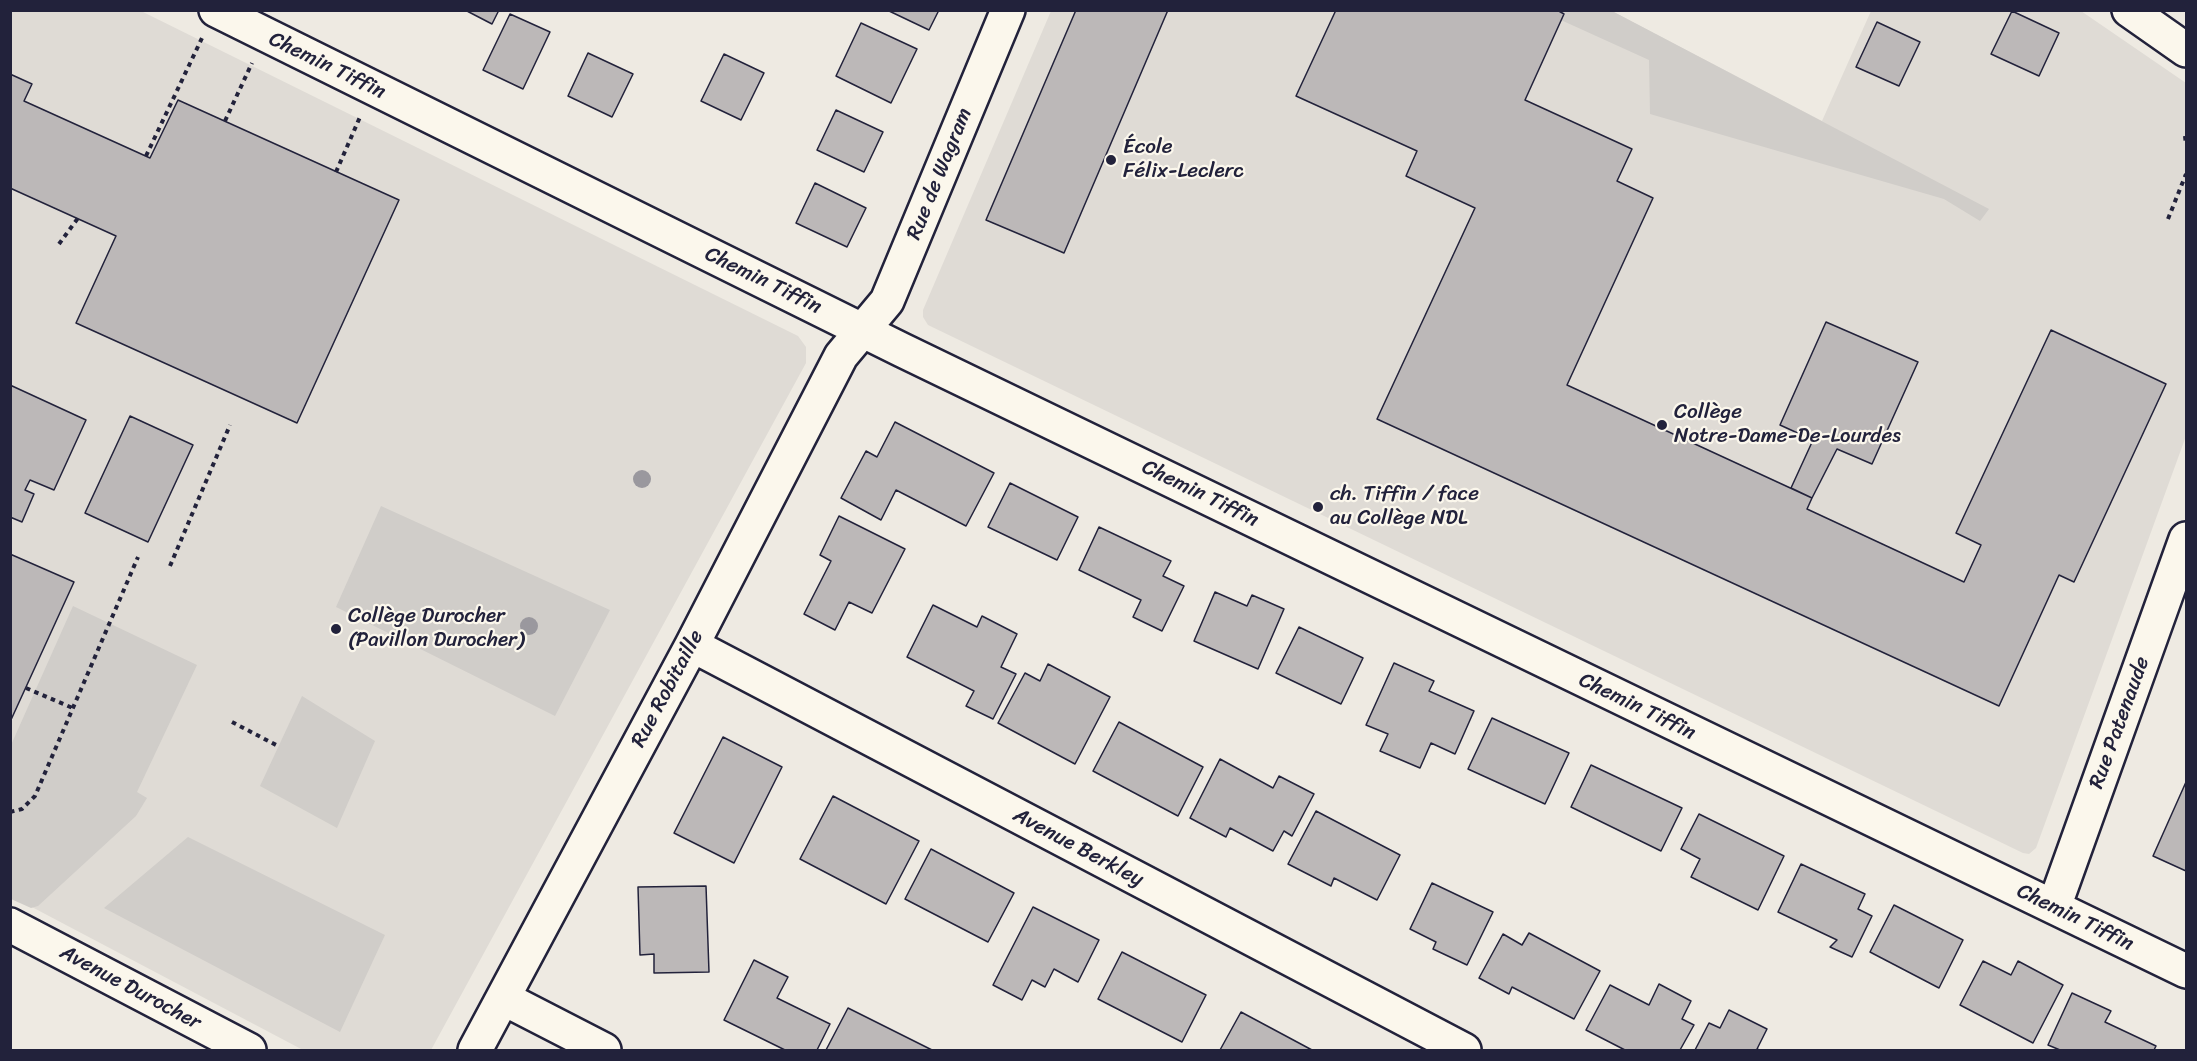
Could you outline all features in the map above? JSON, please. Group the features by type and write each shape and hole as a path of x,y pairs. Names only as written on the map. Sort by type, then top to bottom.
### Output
{"street":[{"name":"Rue de Wagram","path":"862,330 888,301 1008,10"},
{"path":"2129,10 2187,50"},
{"name":"Chemin Tiffin","path":"209,24 862,330 2187,971"},
{"name":"Rue Robitaille","path":"475,1050 692,645 841,356 862,330"},
{"name":"Rue Patenaude","path":"2054,907 2187,539"},
{"name":"Avenue Berkley","path":"692,645 1464,1050"},
{"name":"Avenue Durocher","path":"10,925 249,1050"},
{"path":"503,998 604,1050"}],"path":[{"path":"146,156 209,24"},
{"path":"225,121 253,63"},
{"path":"336,172 360,116"},
{"path":"2185,136 2187,145"},
{"path":"2168,219 2187,174"},
{"path":"59,244 78,218"},
{"path":"170,566 230,425"},
{"path":"10,812 22,809 35,796 75,709 138,557"},
{"path":"26,688 75,709"},
{"path":"232,722 279,746"}],"shaded area":[{"name":"Collège Durocher (Pavillon Durocher)","path":"10,11 141,11 798,336 806,347 806,363 431,1050 303,1050 11,896"},
{"name":"Collège Notre-Dame-De-Lourdes","path":"1051,11 1612,11 1822,121 1871,11 2081,11 2186,83 2186,436 2036,848 2029,854 2023,853 928,325 923,317 923,310"},
{"path":"1541,11 1612,11 1989,209 1980,221 1944,199 1650,114 1649,60"},
{"path":"381,506 610,610 555,716 336,607"},
{"path":"73,606 197,665 137,792 147,798 136,816 38,906 31,908 11,899 11,745"},
{"path":"302,696 375,741 337,828 260,786"},
{"path":"188,837 385,935 340,1032 104,908"}],"building":[{"path":"465,10 499,10 492,24"},
{"path":"887,10 939,10 929,30"},
{"path":"1076,10 1168,10 1064,253 986,220"},
{"path":"1336,10 1557,10 1564,14 1525,100 1632,149 1617,181 1653,198 1567,385 1812,498 1807,509 1964,582 1981,545 1956,533 2051,330 2166,384 2074,582 2059,575 1999,706 1377,419 1475,208 1406,176 1417,151 1296,96"},
{"path":"2012,11 2059,33 2039,76 1991,54"},
{"path":"510,14 550,32 523,89 483,70"},
{"path":"1877,22 1920,42 1899,86 1856,67"},
{"path":"861,23 917,49 891,103 836,76"},
{"path":"588,53 633,74 612,117 568,96"},
{"path":"724,54 764,73 741,120 701,101"},
{"path":"10,74 32,84 24,101 150,158 178,100 399,200 297,423 76,323 116,236 10,188"},
{"path":"836,110 883,132 864,172 817,150"},
{"path":"815,183 866,208 847,247 796,223"},
{"path":"1826,322 1918,362 1872,464 1837,449 1812,498 1791,488 1813,440 1780,425"},
{"path":"10,385 86,420 54,490 30,480 25,490 34,494 22,522 10,517"},
{"path":"130,416 193,445 148,542 85,513"},
{"path":"895,422 994,473 966,526 896,490 881,520 841,498 866,451 877,457"},
{"path":"1010,483 1078,517 1057,560 988,527"},
{"path":"839,516 905,549 872,613 849,602 835,630 804,614 831,561 820,555"},
{"path":"1099,527 1171,561 1163,576 1184,586 1162,631 1133,617 1141,600 1079,570"},
{"path":"10,554 74,582 10,722"},
{"path":"1215,592 1247,606 1252,595 1284,609 1258,669 1194,641"},
{"path":"933,605 977,627 982,616 1017,634 1001,667 1016,674 993,719 966,706 974,691 907,657"},
{"path":"1299,627 1363,658 1341,704 1276,673"},
{"path":"1394,663 1434,681 1429,691 1474,711 1455,754 1431,743 1420,768 1380,751 1388,734 1366,725"},
{"path":"1048,664 1110,697 1075,764 998,723 1025,673 1040,681"},
{"path":"1492,718 1569,753 1545,804 1468,769"},
{"path":"1119,722 1203,767 1178,816 1093,771"},
{"path":"723,737 782,767 734,863 674,833"},
{"path":"1220,759 1273,788 1279,776 1314,794 1292,836 1284,831 1273,851 1230,828 1226,837 1190,818"},
{"path":"1591,765 1682,808 1661,851 1571,807"},
{"path":"2186,782 2186,871 2153,856"},
{"path":"833,796 919,841 886,904 800,859"},
{"path":"1316,811 1400,855 1377,900 1334,878 1331,886 1288,864"},
{"path":"1699,814 1784,856 1758,910 1691,877 1700,859 1681,849"},
{"path":"931,849 1014,893 988,942 905,899"},
{"path":"1801,864 1865,894 1858,909 1872,916 1852,957 1830,947 1837,940 1778,912"},
{"path":"1432,883 1493,912 1467,965 1433,949 1436,942 1410,929"},
{"path":"706,886 709,972 654,973 654,954 640,955 638,887"},
{"path":"1894,905 1963,940 1939,988 1870,952"},
{"path":"1033,907 1099,940 1078,982 1054,969 1045,987 1032,980 1022,1000 993,985"},
{"path":"1529,933 1600,971 1574,1019 1512,987 1509,994 1479,978 1503,934 1522,945"},
{"path":"1122,952 1206,995 1182,1042 1098,999"},
{"path":"754,960 788,977 777,998 830,1024 817,1050 785,1050 724,1020"},
{"path":"1983,961 2011,975 2018,961 2063,985 2033,1043 1960,1005"},
{"path":"1659,984 1691,1001 1682,1019 1694,1025 1680,1050 1625,1050 1586,1030 1610,985 1649,1005"},
{"path":"2072,993 2111,1011 2105,1022 2156,1046 2154,1050 2060,1050 2048,1045"},
{"path":"848,1008 932,1050 826,1050"},
{"path":"1729,1010 1767,1029 1757,1049 1760,1050 1695,1050 1709,1023 1720,1028"},
{"path":"1241,1012 1312,1050 1220,1050"}],"place":[{"name":"École Félix-Leclerc","path":"1111,160"},
{"name":"Collège Notre-Dame-De-Lourdes","path":"1662,425"},
{"name":"ch. Tiffin / face au Collège NDL","path":"1318,507"},
{"name":"Collège Durocher (Pavillon Durocher)","path":"336,629"}]}
